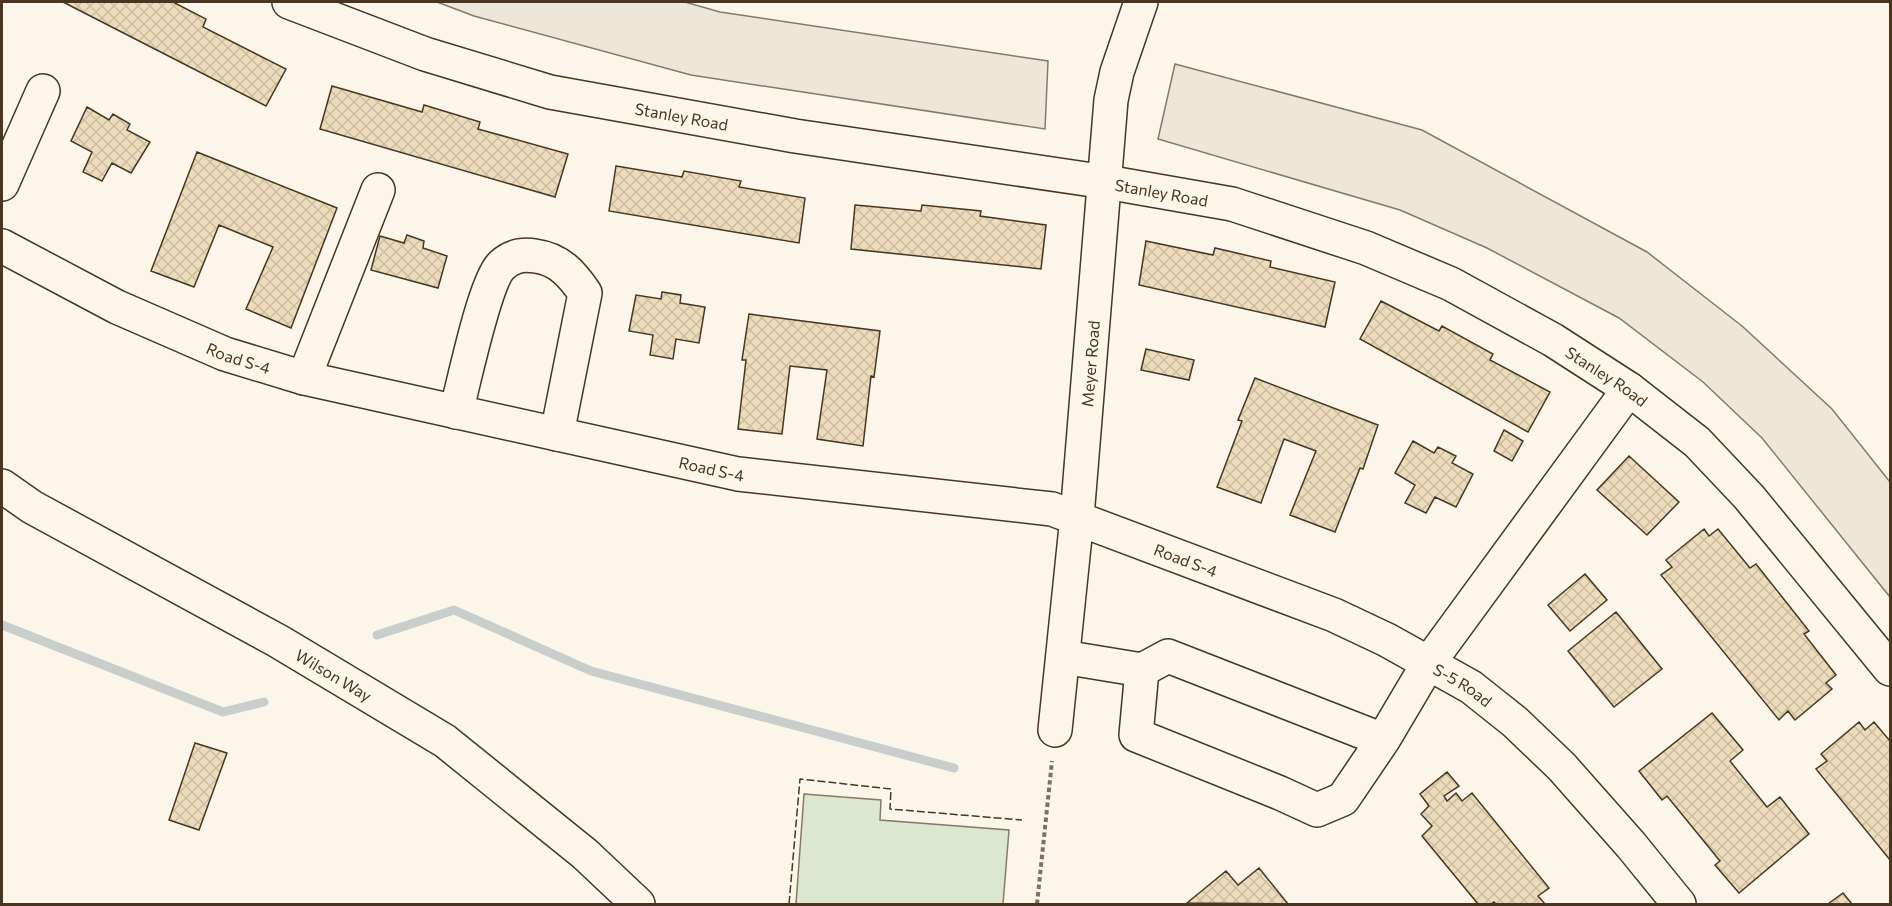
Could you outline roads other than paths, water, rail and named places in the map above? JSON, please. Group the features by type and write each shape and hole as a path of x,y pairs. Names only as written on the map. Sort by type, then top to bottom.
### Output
{"street":[{"name":"Stanley Road","path":"289,2 425,54 550,92 795,136 1106,182 1232,204 1366,248 1451,284 1553,340 1629,389 1696,442 1749,498 1890,669"},
{"name":"Meyer Road","path":"1055,730 1077,517 1111,100 1141,2"},
{"path":"2,184 43,91"},
{"path":"304,378 378,190"},
{"name":"Road S-4","path":"2,246 117,307 225,354 304,378 738,474 1052,509 1334,615 1387,640 1428,664"},
{"path":"456,412 488,292 501,266 520,254 546,257 572,274 585,293 557,434"},
{"name":"S-5 Road","path":"1629,389 1428,664 1471,687 1515,722 1562,767 1631,844 1679,904"},
{"name":"Wilson Way","path":"2,486 32,507 278,641 445,741 585,854 638,904"},
{"path":"1063,657 1142,670 1168,656 1383,740"},
{"path":"1142,670 1136,735 1317,810 1343,799 1383,740 1428,664"}],"waterway":[{"path":"377,635 454,610 591,671 954,768"},
{"path":"2,625 223,712 264,702"}]}
